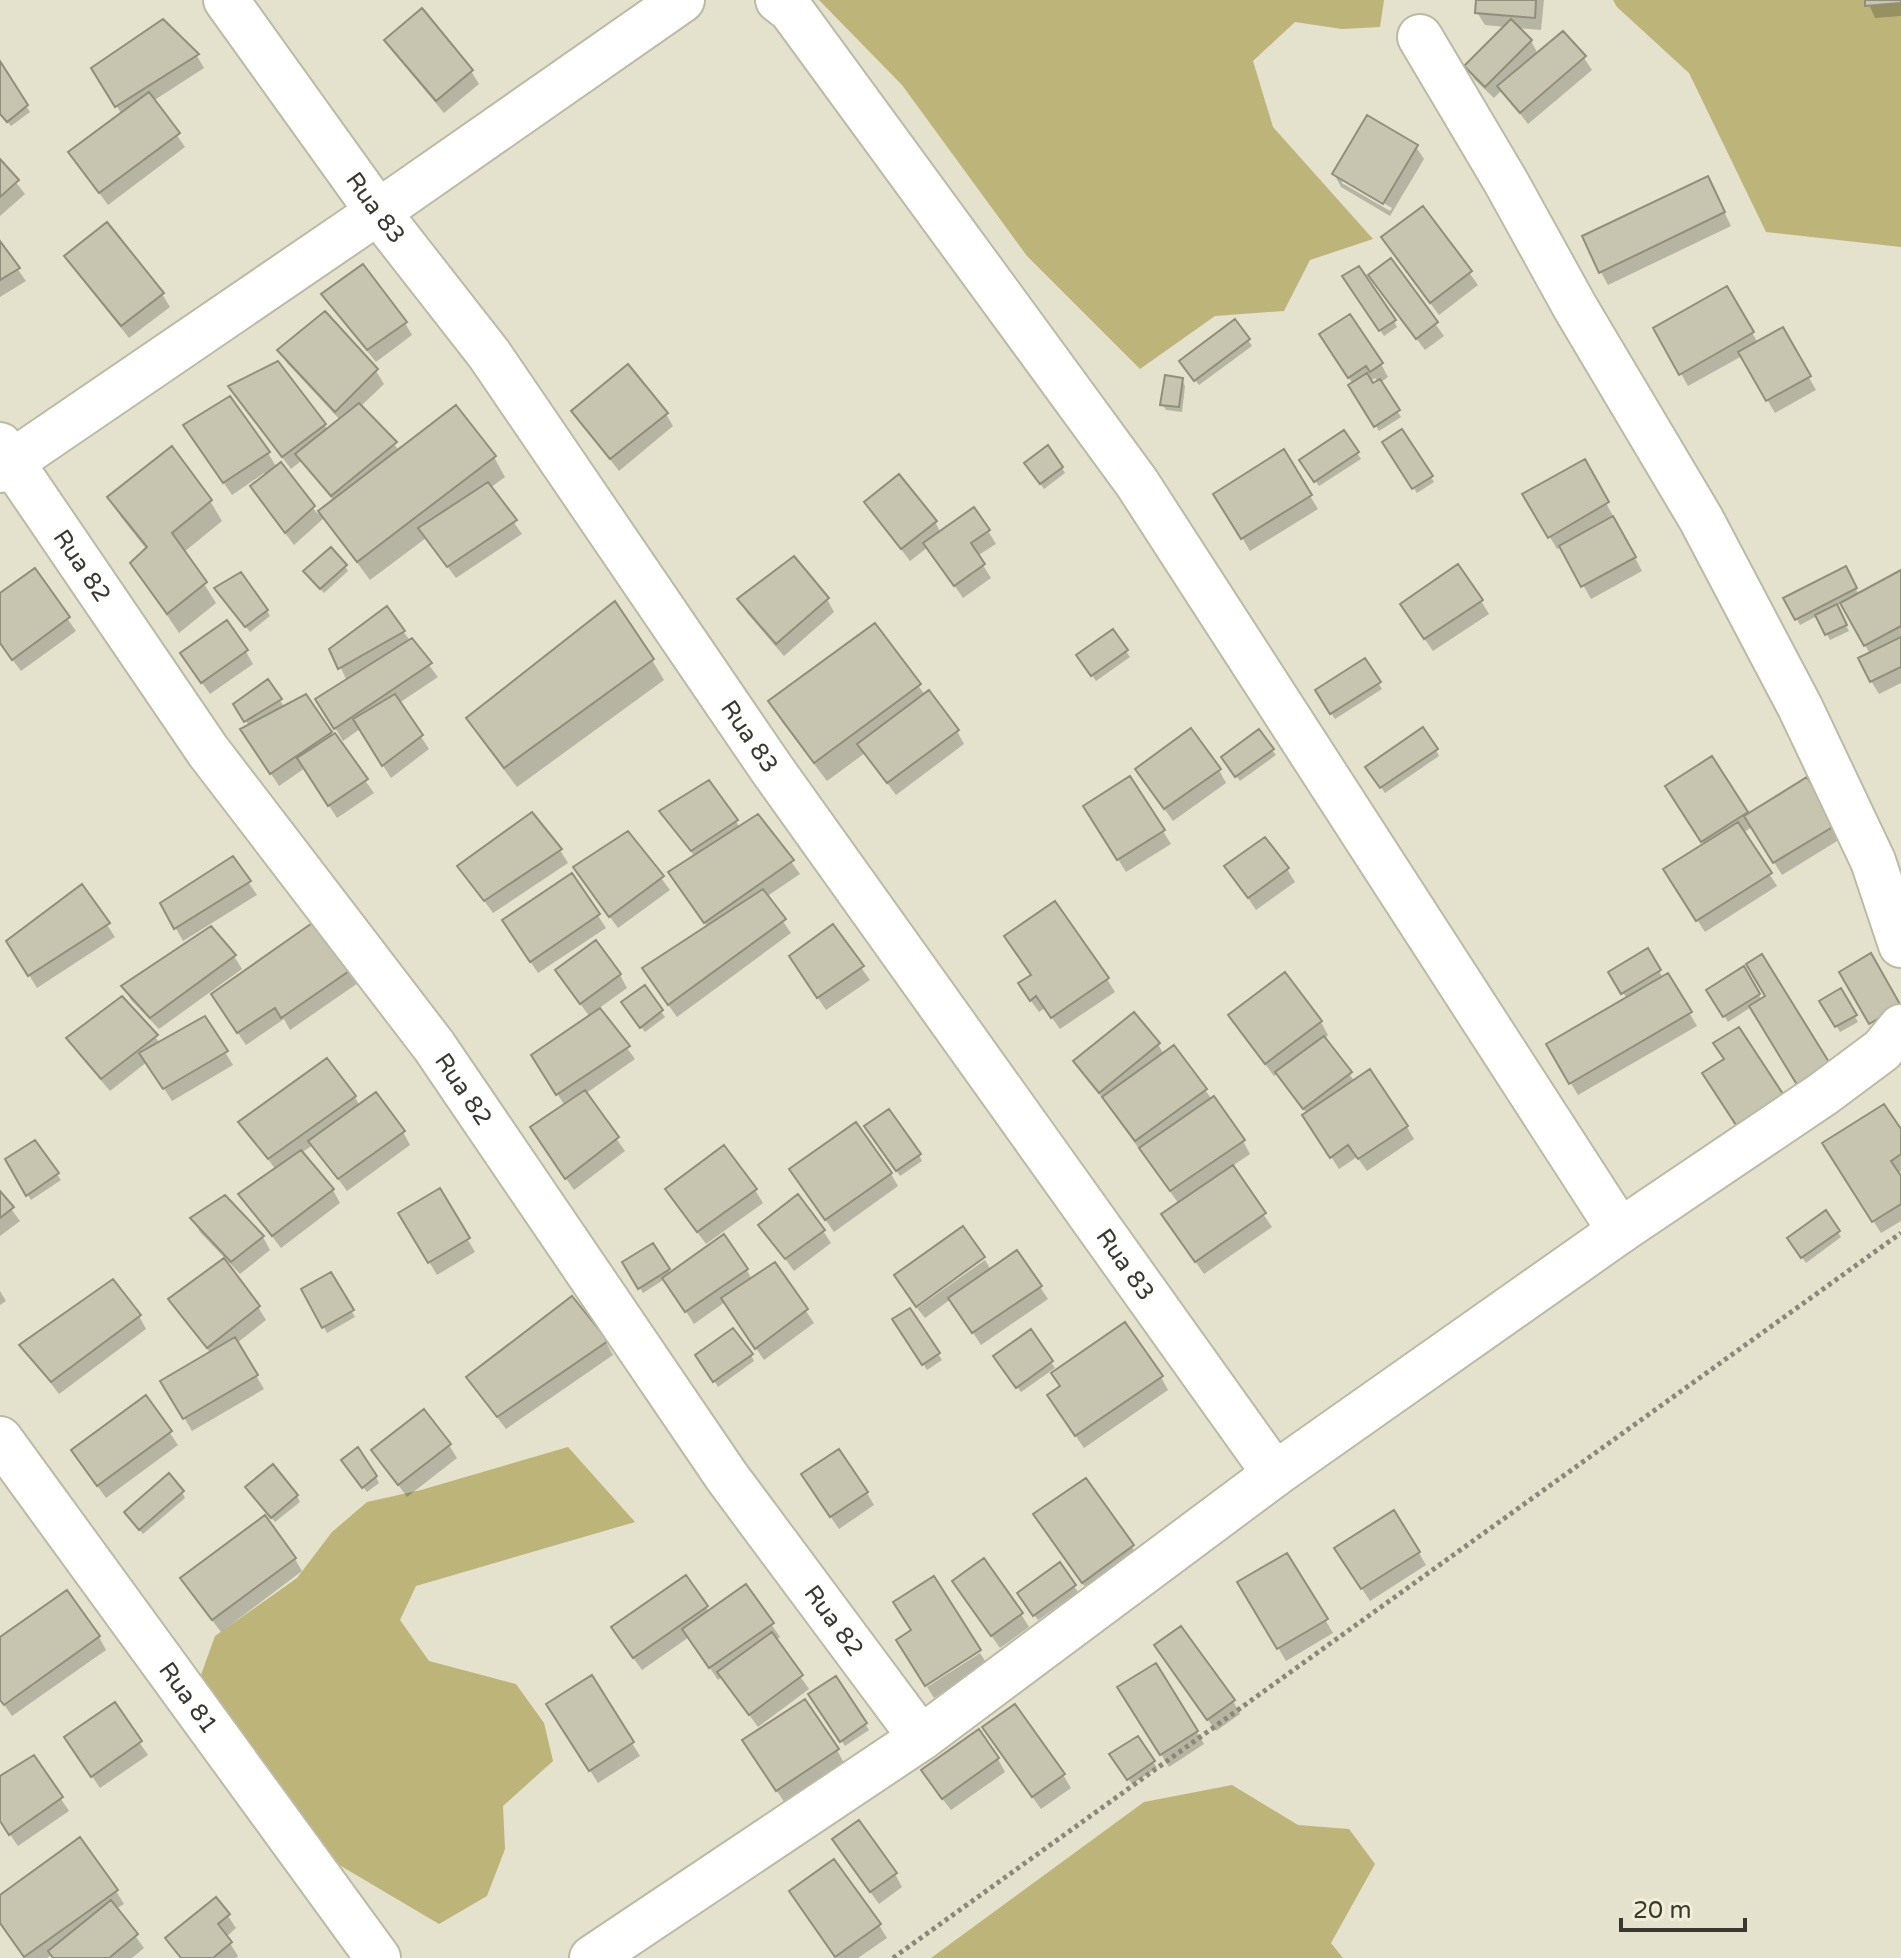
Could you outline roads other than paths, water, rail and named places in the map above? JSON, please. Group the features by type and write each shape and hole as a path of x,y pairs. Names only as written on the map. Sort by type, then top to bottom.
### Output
{"street":[{"name":"Rua 83","path":"226,0 378,212 489,354 771,768 1275,1474"},
{"path":"4,459 378,212 682,0"},
{"path":"778,0 791,10 1137,483 1620,1231"},
{"path":"1420,37 1701,519 1800,707 1873,861 1901,945"},
{"name":"Rua 82","path":"4,459 208,751 434,1046 727,1477 921,1738"},
{"path":"592,1958 921,1738 1275,1474 1620,1231 1823,1094 1882,1050 1901,1027"},
{"name":"Rua 81","path":"0,1439 378,1958"}]}
